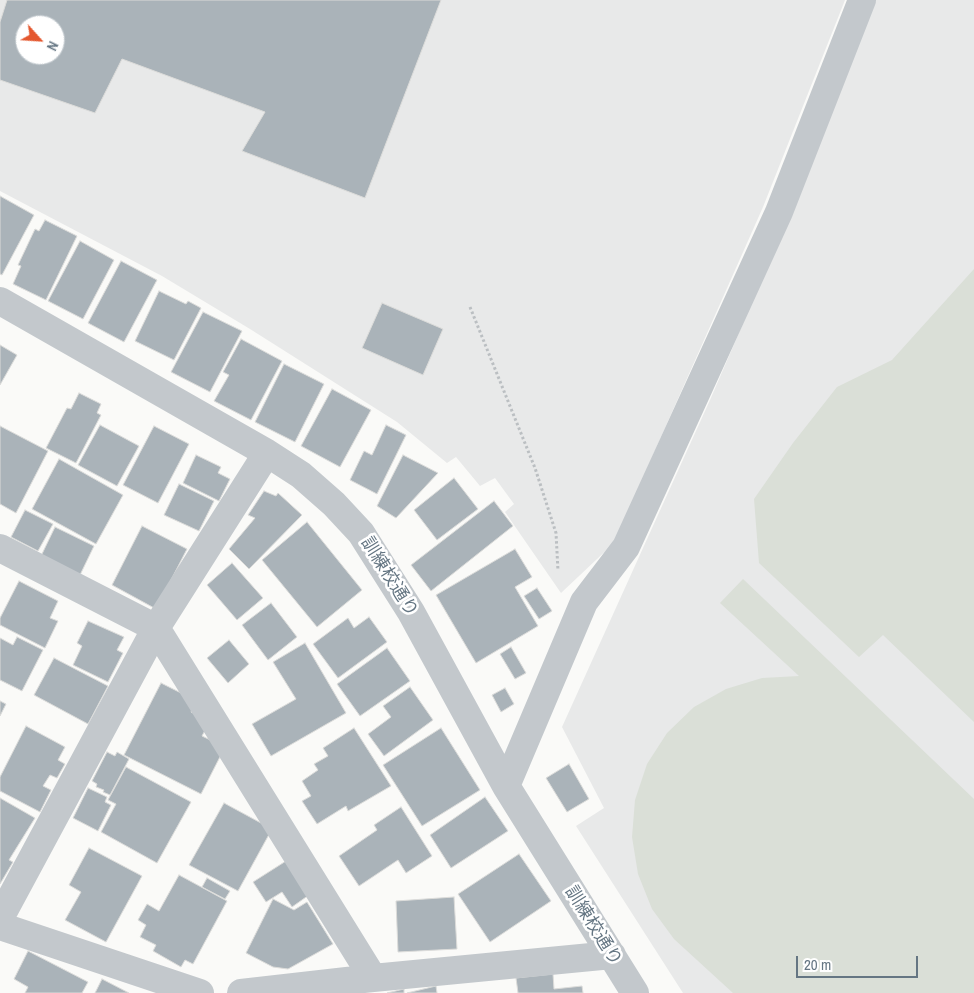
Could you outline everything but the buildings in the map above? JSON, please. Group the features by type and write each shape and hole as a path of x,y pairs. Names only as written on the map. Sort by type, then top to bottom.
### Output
{"street":[{"path":"506,786 584,602 626,547 779,212 862,0"},
{"name":"訓練校通り","path":"0,301 267,453 301,475 334,504 361,533 411,612 506,786 635,993"},
{"path":"0,918 156,628 267,453"},
{"path":"0,548 156,628 373,978"},
{"path":"0,926 200,993"},
{"path":"242,993 373,978 612,955"}],"path":[{"path":"470,307 535,468 556,533 558,571"}],"shaded area":[{"path":"0,0 845,0 763,207 614,543 561,593 505,512 514,504 495,478 480,486 456,457 447,463 397,422 162,276 0,191"},
{"path":"876,0 974,0 974,993 683,993 576,826 604,808 562,727 710,400 798,196"},
{"path":"974,269 974,722 883,635 859,657 759,563 754,499 793,443 837,387 892,360"},
{"path":"743,579 974,799 974,993 733,993 674,939 652,909 638,874 632,837 635,800 647,764 667,733 694,707 726,689 762,678 799,676 720,603"}]}
